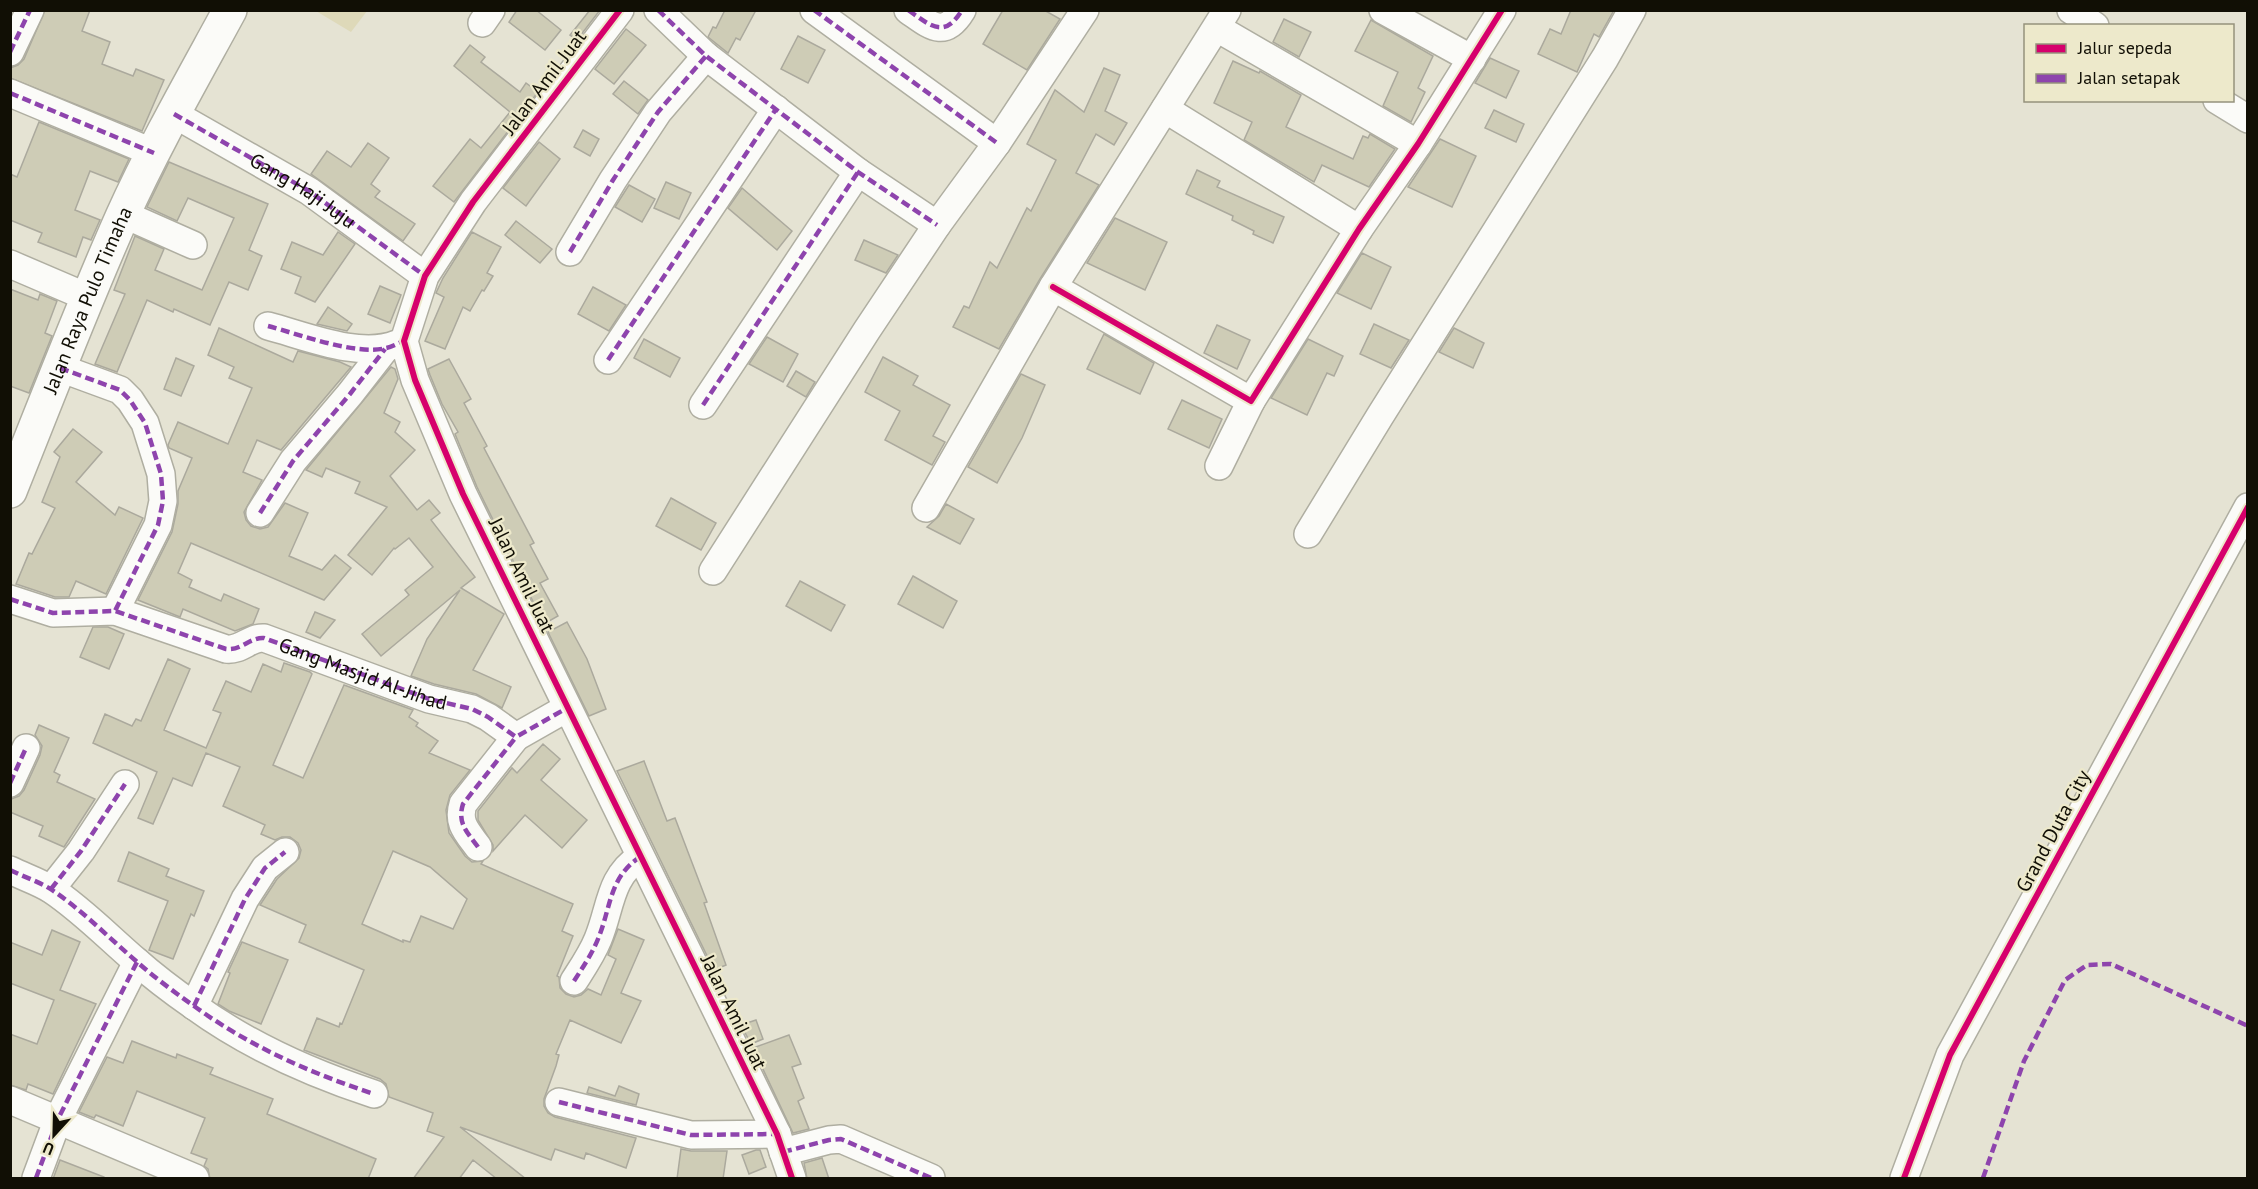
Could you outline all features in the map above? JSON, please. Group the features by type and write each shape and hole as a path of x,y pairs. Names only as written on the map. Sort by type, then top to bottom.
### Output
{"street":[{"path":"10,52 30,10"},
{"name":"Jalan Raya Pulo Timaha","path":"10,491 87,297 123,214 231,10"},
{"name":"Jalan Amil Juat","path":"620,10 474,202 425,276 394,345 415,380 463,494 780,1143 792,1179"},
{"path":"658,10 706,56 858,172 937,225"},
{"path":"814,10 997,144"},
{"path":"908,10 932,26 942,28 954,22 962,10"},
{"path":"713,571 867,330 937,225 997,144 1084,10"},
{"path":"1383,10 1472,59"},
{"path":"1219,466 1251,401 1359,229 1418,144 1502,10"},
{"path":"1308,534 1632,10"},
{"path":"2071,10 2092,24"},
{"path":"926,508 1053,287 1222,19 1418,144"},
{"path":"570,252 613,180 658,112 706,56"},
{"path":"10,93 154,153"},
{"path":"2220,102 2247,119"},
{"path":"608,360 776,109"},
{"path":"1165,109 1359,229"},
{"name":"Gang Haji Juju","path":"174,114 309,191 425,276"},
{"path":"703,405 858,172"},
{"path":"123,214 193,246"},
{"path":"10,264 87,297"},
{"path":"1053,287 1251,401"},
{"path":"268,326 346,346 394,345"},
{"path":"260,513 293,461 394,345"},
{"path":"60,368 120,390 130,400 145,423 161,474 163,501 158,525 115,611"},
{"name":"Grand Duta City","path":"1904,1179 1950,1055 2247,507"},
{"name":"Gang Masjid Al-Jihad","path":"10,598 53,613 115,611 226,649 236,649 255,639 264,638 429,699 472,709 488,717 516,737"},
{"path":"477,847 465,830 460,815 463,804 516,737 567,708"},
{"path":"10,783 26,748"},
{"path":"51,889 81,852 125,784"},
{"path":"194,1006 245,899 265,868 285,852"},
{"path":"574,981 596,944 612,891 621,874 627,866 640,857"},
{"path":"10,870 51,889 137,962 194,1006 241,1038 275,1055 374,1094"},
{"path":"36,1179 58,1119 137,962"},
{"path":"10,1100 195,1179"},
{"path":"560,1102 691,1135 780,1143 841,1139 931,1179"}],"shaded area":[{"path":"316,11 367,11 351,32"}],"building":[{"path":"45,10 90,10 82,31 110,42 102,64 133,76 136,69 164,80 142,131 10,78 10,68 18,65 24,59"},
{"path":"517,10 536,10 561,30 545,50 509,22"},
{"path":"590,10 600,10 577,40 570,35"},
{"path":"725,10 756,10 740,40 736,38 728,53 708,37 713,27 716,28"},
{"path":"1003,10 1044,10 1060,19 1027,70 983,44"},
{"path":"1571,10 1614,10 1599,37 1594,34 1577,72 1538,54 1550,29 1561,34"},
{"path":"1284,19 1311,32 1299,57 1273,42"},
{"path":"1371,20 1433,56 1418,88 1425,92 1411,122 1383,106 1398,72 1355,51"},
{"path":"626,29 646,45 614,84 595,69"},
{"path":"798,36 825,50 808,83 781,69"},
{"path":"470,45 485,57 481,62 520,92 526,83 538,92 454,202 433,186 470,139 481,148 510,112 454,66"},
{"path":"1490,58 1519,71 1506,98 1475,83"},
{"path":"1233,61 1259,73 1260,71 1301,95 1286,127 1353,159 1363,136 1368,138 1370,134 1395,149 1369,187 1322,165 1314,182 1244,140 1252,122 1214,103"},
{"path":"1104,68 1120,75 1105,111 1127,123 1114,145 1096,134 1076,173 1099,185 999,349 953,327 964,306 969,308 990,262 997,268 1027,208 1031,211 1056,160 1027,144 1055,90 1084,112"},
{"path":"624,81 648,100 638,114 613,94"},
{"path":"1494,110 1524,124 1516,142 1485,128"},
{"path":"39,122 129,159 118,182 90,171 75,210 100,220 91,240 83,237 76,257 38,242 42,233 10,220 10,174 17,177"},
{"path":"583,130 599,139 590,156 574,147"},
{"path":"1440,139 1476,156 1452,207 1408,187"},
{"path":"539,142 560,159 526,206 503,188"},
{"path":"368,143 389,158 371,184 380,191 375,197 415,224 403,241 311,174 327,151 351,167"},
{"path":"169,162 268,204 249,250 262,256 248,290 229,282 210,325 147,300 117,372 95,364 125,294 114,290 135,236 164,249 155,270 202,290 234,218 188,198 177,221 147,207"},
{"path":"1197,170 1220,181 1217,187 1284,217 1273,243 1253,234 1254,231 1232,220 1233,216 1186,194"},
{"path":"666,182 691,193 679,219 654,208"},
{"path":"629,185 655,199 642,222 615,207"},
{"path":"742,188 792,231 777,250 728,208"},
{"path":"1115,218 1167,242 1145,290 1087,263"},
{"path":"516,221 552,249 540,263 505,235"},
{"path":"338,232 355,244 315,302 295,293 301,277 281,269 292,242 323,255"},
{"path":"472,232 501,247 487,273 493,276 470,311 463,307 445,349 425,341 444,297 436,293"},
{"path":"864,240 898,255 886,273 855,260"},
{"path":"1362,253 1391,267 1371,309 1337,293"},
{"path":"380,286 401,295 390,323 368,314"},
{"path":"593,287 626,305 609,331 578,314"},
{"path":"10,289 38,300 40,294 57,301 45,333 52,336 29,393 10,386"},
{"path":"328,307 352,324 347,331 317,324"},
{"path":"1374,324 1409,340 1391,368 1360,354"},
{"path":"1217,325 1250,340 1237,369 1204,353"},
{"path":"219,328 293,362 298,351 351,367 281,450 257,440 243,472 262,480 244,512 251,526 260,529 268,527 285,503 308,513 289,556 322,570 335,555 351,568 324,600 191,543 178,573 192,580 189,587 221,601 224,594 259,609 253,624 235,631 183,609 180,617 138,600 172,532 178,504 178,491 192,458 169,448 168,445 178,422 228,444 252,388 229,378 234,367 208,355"},
{"path":"1454,328 1484,343 1473,368 1439,352"},
{"path":"1104,334 1154,363 1140,394 1087,369"},
{"path":"767,337 798,354 783,382 749,364"},
{"path":"644,339 680,358 670,377 634,358"},
{"path":"1308,339 1343,356 1334,376 1327,373 1307,415 1271,398"},
{"path":"883,357 918,376 913,385 950,405 933,436 945,442 932,465 885,440 900,411 865,392"},
{"path":"176,358 194,366 181,396 164,389"},
{"path":"449,359 471,399 464,403 487,446 484,448 534,543 530,545 548,579 540,583 558,616 544,624 477,487 455,434 458,432 442,404 430,375 428,369"},
{"path":"391,367 395,369 398,379 384,413 400,422 395,432 415,450 390,476 417,510 429,500 440,513 431,520 475,577 461,588 504,614 473,670 511,687 502,708 476,694 411,676 427,639 460,590 381,656 362,634 409,595 405,590 433,567 409,538 394,548 372,575 348,555 387,507 355,493 360,482 326,468 322,477 306,470"},
{"path":"796,371 815,382 806,397 787,386"},
{"path":"1021,374 1045,385 1022,438 997,483 968,467"},
{"path":"1182,400 1222,419 1209,448 1168,429"},
{"path":"73,429 102,452 76,482 115,515 119,507 143,518 106,594 76,581 69,597 55,597 16,584 29,553 32,554 55,508 42,502 60,457 54,452"},
{"path":"671,498 716,523 701,550 656,526"},
{"path":"946,504 974,519 960,544 927,527 939,516"},
{"path":"913,576 957,601 943,628 898,604"},
{"path":"800,581 845,605 831,631 786,606"},
{"path":"315,612 335,620 320,638 306,632"},
{"path":"567,622 587,659 606,709 589,716 548,632"},
{"path":"93,627 108,627 124,634 109,669 80,657"},
{"path":"168,659 190,669 164,730 206,748 221,713 213,710 226,681 251,692 263,664 281,672 284,663 310,672 312,674 273,765 303,778 344,685 413,710 409,717 418,723 416,726 438,741 429,753 470,770 450,795 446,810 449,833 465,856 472,862 483,861 481,864 573,904 562,931 573,936 557,976 560,988 566,994 574,997 588,989 601,995 616,959 608,955 618,929 644,940 621,993 641,1001 621,1043 570,1020 556,1054 559,1055 544,1099 544,1106 548,1113 555,1117 636,1138 626,1168 586,1153 584,1159 555,1149 551,1160 460,1127 526,1179 497,1179 473,1160 459,1179 413,1179 444,1137 427,1131 433,1113 389,1097 386,1084 380,1079 304,1050 317,1018 339,1027 340,1023 342,1024 364,970 299,942 306,925 260,905 277,879 299,858 301,850 298,843 290,837 275,840 261,834 265,825 223,806 240,767 206,753 192,786 173,778 153,824 138,818 157,772 93,743 105,714 132,726 136,719 141,721","holes":["393,851 430,867 467,899 453,929 421,916 410,942 403,940 403,942 362,924"]},
{"path":"39,725 69,738 54,772 60,775 57,782 95,799 64,847 39,836 43,826 10,812 11,799 19,796 24,790 40,755 42,746 35,735"},
{"path":"543,744 560,759 541,780 587,820 562,848 525,815 493,851 493,845 478,820 478,811 512,768 517,773"},
{"path":"644,761 667,821 675,818 707,902 704,903 726,965 714,970 617,771"},
{"path":"129,852 169,869 166,876 204,891 194,916 191,914 173,959 149,950 168,901 118,881"},
{"path":"52,930 80,942 60,990 96,1004 53,1094 28,1084 26,1090 10,1085 10,1034 37,1044 54,1000 10,983 10,942 42,955"},
{"path":"242,942 288,960 261,1024 218,1004 230,973 228,972"},
{"path":"756,1020 763,1039 751,1044 741,1025"},
{"path":"789,1035 801,1064 792,1067 804,1098 798,1101 809,1129 793,1133 753,1048"},
{"path":"132,1041 176,1058 177,1054 213,1068 210,1074 273,1099 267,1114 376,1159 368,1179 210,1179 208,1169 204,1166 207,1159 191,1153 205,1118 137,1091 123,1126 96,1115 94,1118 79,1112 107,1057 123,1063"},
{"path":"619,1086 639,1094 636,1105 587,1093 589,1087 615,1096"},
{"path":"681,1149 727,1151 723,1179 677,1179"},
{"path":"760,1150 766,1167 749,1174 742,1155"},
{"path":"822,1158 829,1179 807,1179 804,1163"},
{"path":"60,1160 104,1177 104,1179 53,1179"}],"marked path":[{"path":"10,52 30,10"},
{"path":"658,10 706,56 858,172 937,225"},
{"path":"814,10 997,143"},
{"path":"908,10 936,27 949,25 962,10"},
{"path":"570,252 613,180 658,112 706,56"},
{"path":"10,93 154,153"},
{"path":"608,360 776,109"},
{"path":"174,114 309,191 425,276"},
{"path":"703,405 858,172"},
{"path":"268,326 327,343 360,349 386,348 404,341"},
{"path":"260,513 293,461 385,349"},
{"path":"60,368 120,390 130,400 145,423 161,474 163,501 158,525 115,611"},
{"path":"10,599 53,613 115,611 226,649 236,648 264,638 429,699 472,709 488,717 516,737 567,708"},
{"path":"478,847 462,822 463,804 516,737"},
{"path":"10,783 26,748"},
{"path":"51,889 81,851 125,784"},
{"path":"194,1006 245,899 265,868 285,852"},
{"path":"574,981 596,945 612,894 622,874 640,857"},
{"path":"10,870 52,890 157,979 236,1034 303,1067 374,1094"},
{"path":"36,1178 58,1119 137,962"},
{"path":"1983,1178 2024,1061 2065,980 2087,965 2111,964 2248,1026"},
{"path":"559,1102 691,1135 777,1134"},
{"path":"783,1152 841,1139 931,1178"}],"cycle path":[{"path":"620,10 473,202 425,276 404,341 415,380 463,494 777,1134 792,1178"},
{"path":"1053,287 1251,401 1359,229 1418,144 1502,10"},
{"path":"1904,1178 1950,1055 2248,507"}]}
